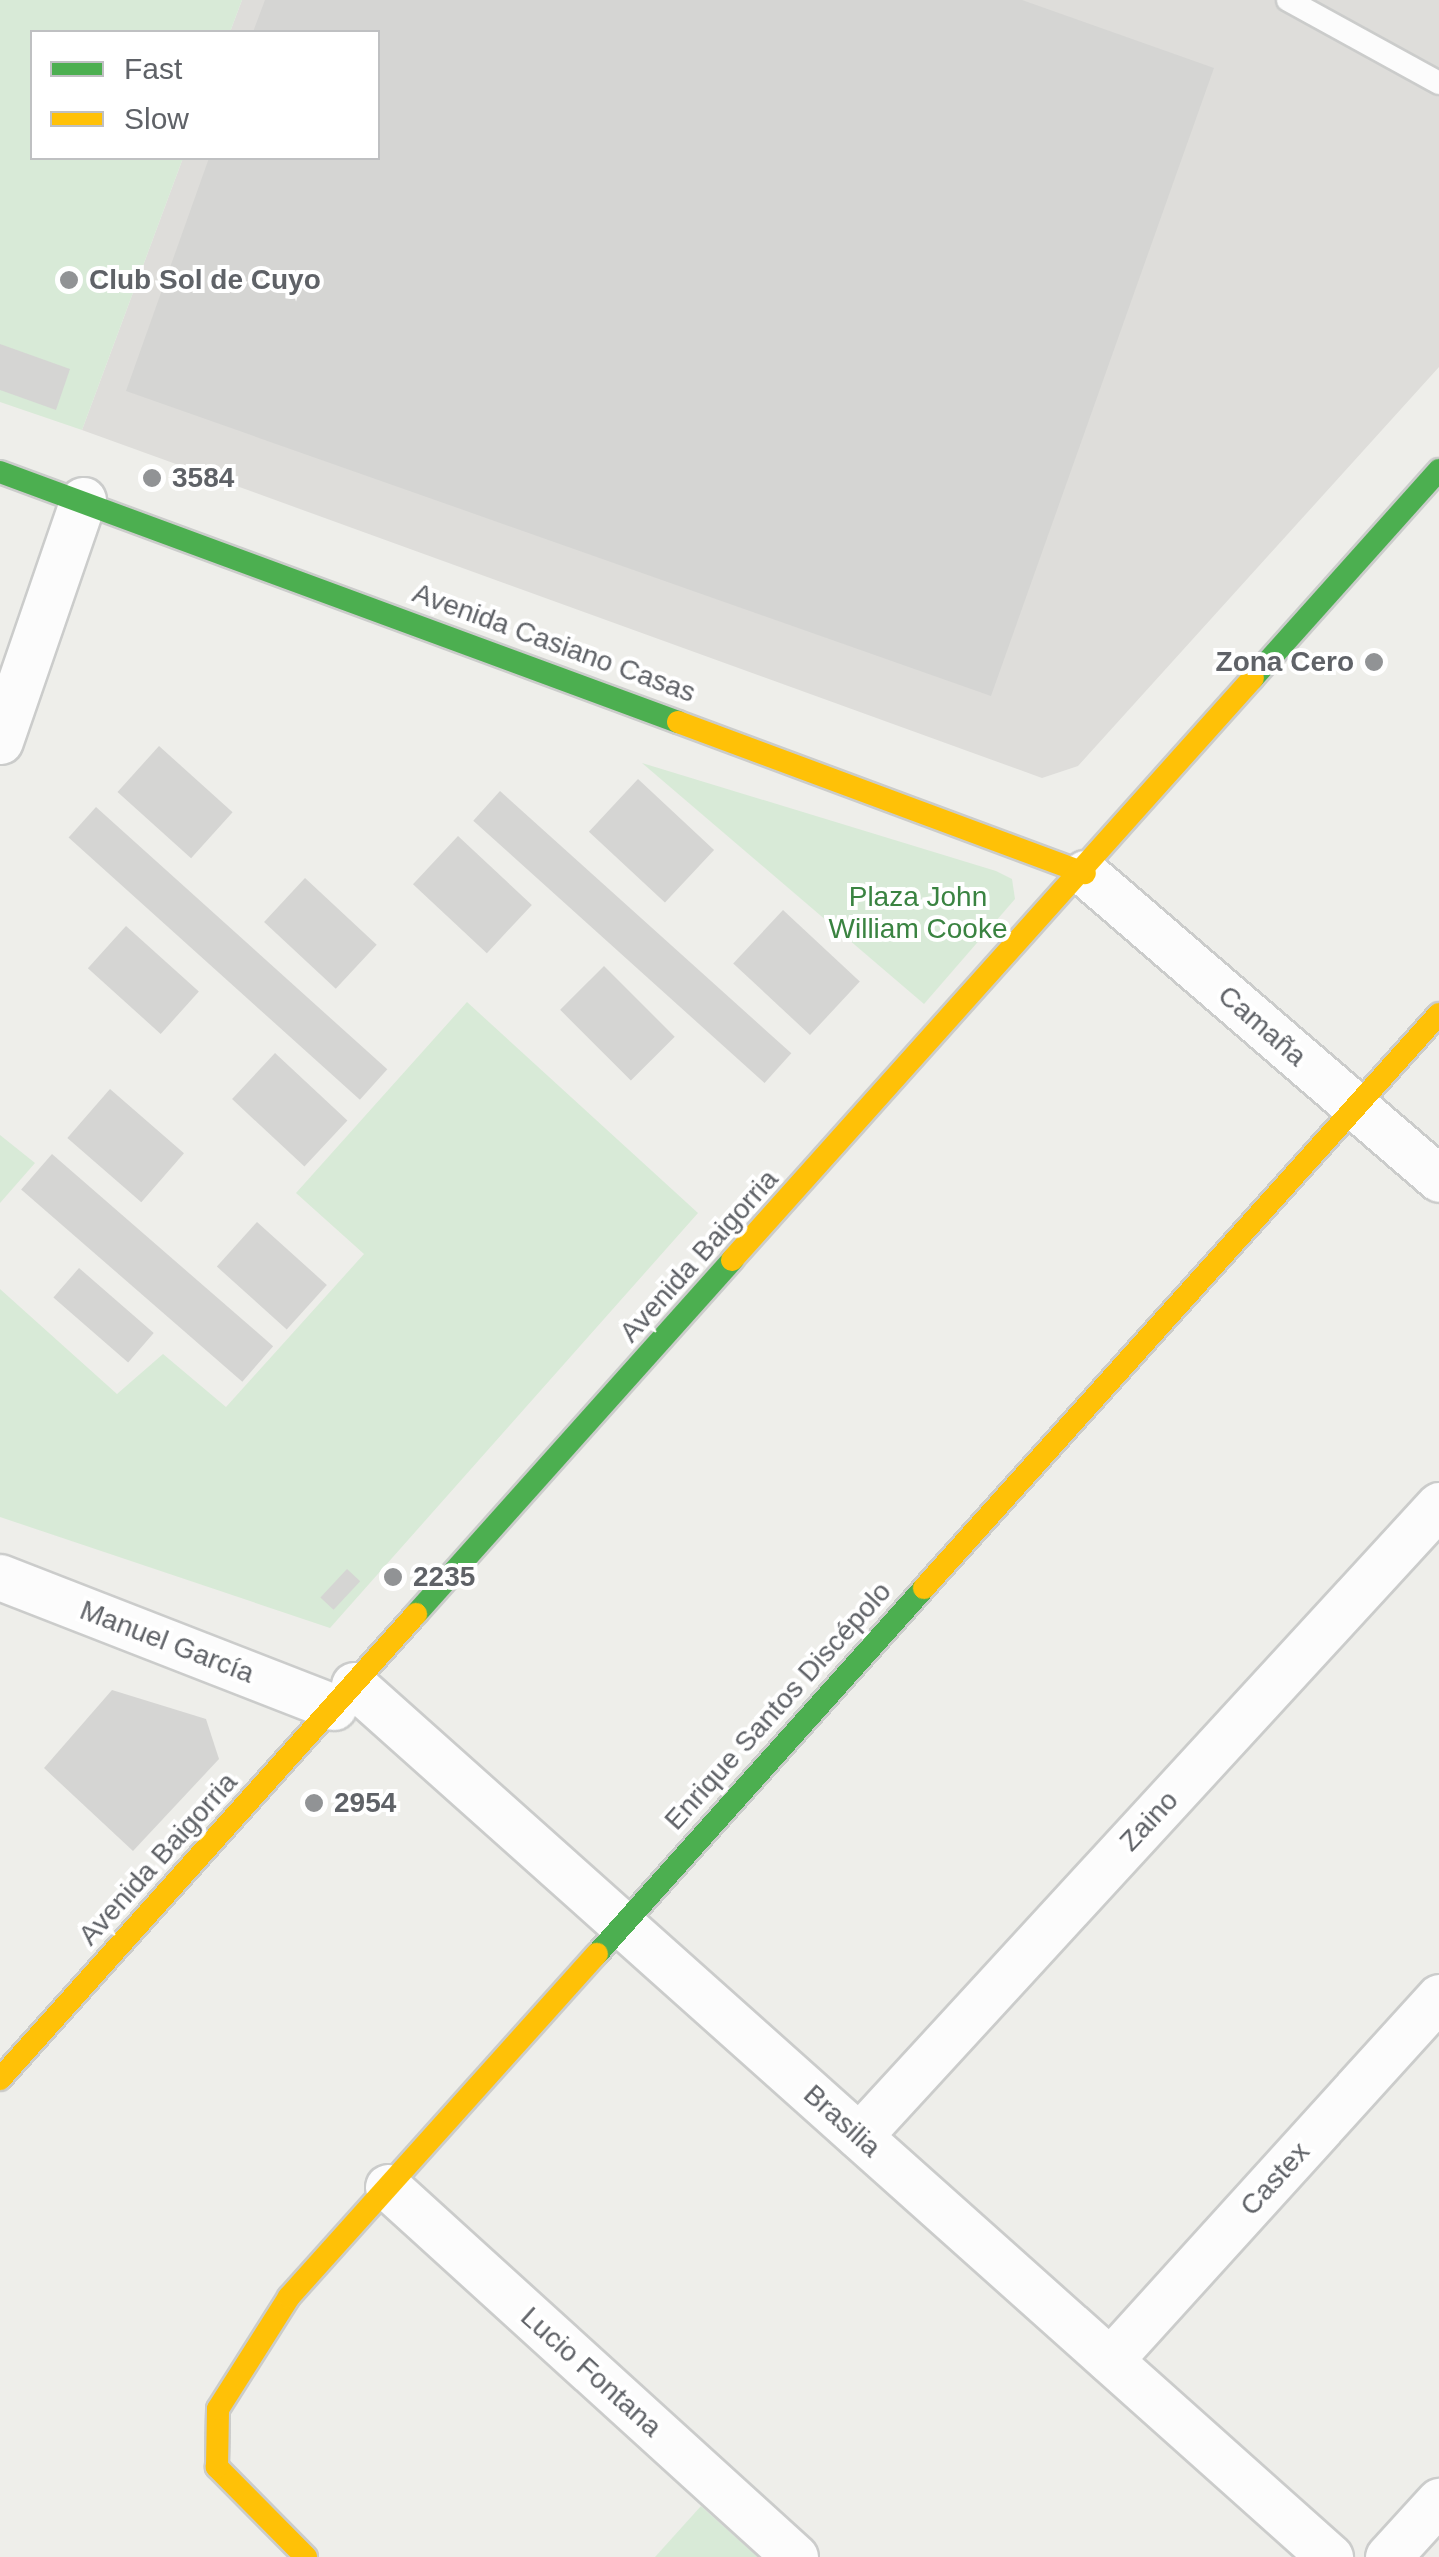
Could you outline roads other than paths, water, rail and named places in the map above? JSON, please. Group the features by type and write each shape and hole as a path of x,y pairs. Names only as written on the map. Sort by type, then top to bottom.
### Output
{"main road":[{"name":"Avenida Baigorria","path":"0,2079 1085,873 1439,470"},
{"name":"Avenida Casiano Casas","path":"0,472 1085,873"},
{"name":"Enrique Santos Discépolo","path":"306,2557 217,2467 218,2409 290,2297 1439,1014"}],"street":[{"path":"0,741 82,500"},
{"name":"Camaña","path":"1085,873 1439,1180"},
{"name":"Zaino","path":"859,2136 1439,1506"},
{"name":"Manuel García","path":"0,1577 344,1696"},
{"name":"Brasilia","path":"344,1696 622,1925 1330,2557"},
{"name":"Castex","path":"1110,2360 1439,1997"},
{"name":"Lucio Fontana","path":"388,2187 795,2557"},
{"path":"1388,2557 1439,2501"}],"lane":[{"path":"1288,0 1439,83"}],"place":[{"name":"Club Sol de Cuyo","path":"69,280"},
{"name":"3584","path":"152,478"},
{"name":"Zona Cero","path":"1374,662"},
{"name":"2235","path":"393,1577"},
{"name":"2954","path":"314,1803"}],"park label":[{"name":"Plaza John William Cooke","path":"918,913"}]}
